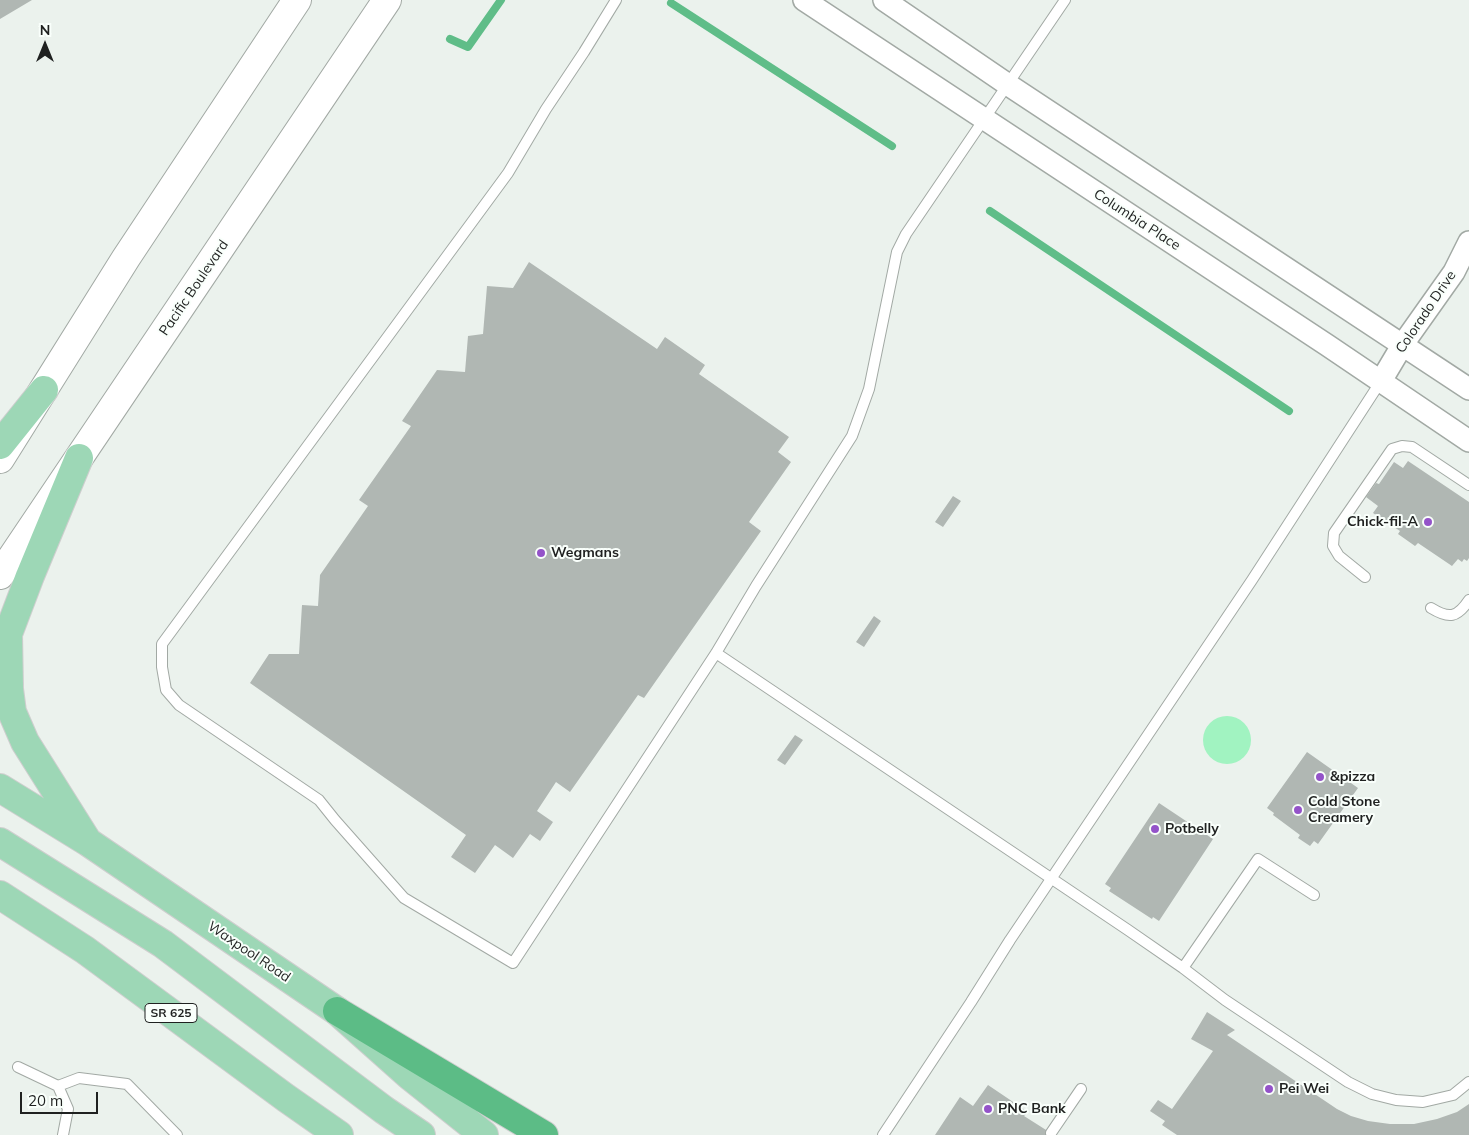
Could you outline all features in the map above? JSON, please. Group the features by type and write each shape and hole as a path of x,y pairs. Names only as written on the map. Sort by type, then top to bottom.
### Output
{"highway":[{"path":"337,1011 544,1135"}],"main road":[{"path":"0,459 126,258 298,0"},
{"name":"Pacific Boulevard","path":"0,575 388,0"},
{"path":"0,445 44,390"},
{"path":"79,458 8,634 9,690 12,712 25,742 88,842"},
{"name":"Waxpool Road","path":"0,788 88,842 337,1011 410,1076 484,1135"},
{"path":"0,842 162,944 384,1110 421,1135"},
{"name":"SR 625","path":"0,895 85,950 339,1135"}],"street":[{"name":"Columbia Place","path":"804,0 1469,441"},
{"path":"884,0 1007,84 1469,389"},
{"name":"Colorado Drive","path":"1381,381 1403,344 1454,272 1469,242"}],"lane":[{"path":"616,0 546,109 508,173 162,644 162,667 166,690 179,705 319,800 404,898 513,963 716,653 756,586 852,436 869,389 897,252 906,234 1065,0"},
{"path":"883,1135 1252,580 1381,381"},
{"path":"1365,577 1339,556 1333,546 1334,533 1392,449 1402,446 1412,447 1469,484"},
{"path":"1430,608 1443,616 1454,615 1464,608 1469,600"},
{"path":"716,653 1052,879 1183,968 1225,1000 1348,1082 1372,1094 1396,1100 1423,1102 1453,1095 1469,1082"},
{"path":"1183,968 1258,859 1314,895"},
{"path":"18,1067 58,1086 68,1109 63,1135"},
{"path":"58,1086 79,1078 127,1084 177,1135"},
{"path":"1051,1133 1081,1089"}],"green space":[{"path":"1227,716 1236,718 1244,723 1249,731 1251,740 1249,749 1244,757 1236,762 1227,764 1218,762 1210,757 1205,749 1203,740 1205,731 1210,723 1218,718"}],"building":[{"path":"0,0 32,0 0,19"},
{"name":"Wegmans","path":"529,262 657,349 665,337 705,365 699,374 789,437 778,452 791,462 749,522 761,531 644,698 638,695 570,792 556,782 537,811 553,822 540,841 530,834 513,858 495,845 475,873 451,857 466,835 250,683 269,654 299,654 302,605 318,606 320,575 368,506 359,500 411,426 402,421 437,370 465,372 468,336 483,334 487,286 513,288"},
{"name":"Chick-fil-A","path":"1408,461 1469,502 1469,558 1467,561 1464,559 1462,562 1458,559 1452,566 1418,543 1415,546 1398,534 1400,531 1373,513 1378,506 1366,497 1376,483 1379,484 1394,462 1403,468"},
{"path":"953,496 961,501 943,527 935,522"},
{"path":"874,616 881,621 864,647 856,642"},
{"path":"795,735 803,740 785,765 777,760"},
{"path":"1307,752 1358,788 1318,844 1314,841 1310,846 1298,838 1300,835 1273,815 1274,813 1267,808"},
{"path":"1159,803 1213,839 1159,921 1153,917 1152,919 1109,891 1111,888 1105,884"},
{"path":"1207,1012 1235,1030 1227,1035 1337,1109 1351,1116 1390,1124 1414,1124 1457,1112 1469,1104 1469,1135 1177,1135 1162,1125 1165,1121 1150,1111 1158,1100 1172,1109 1213,1051 1191,1039"},
{"name":"PNC Bank","path":"988,1085 1028,1112 1024,1116 1054,1135 935,1135 960,1097 973,1106"}],"waterway":[{"path":"450,39 468,47 501,0"},
{"path":"671,3 892,146"},
{"path":"990,211 1289,411"}],"place":[{"name":"Chick-fil-A","path":"1428,522"},
{"name":"Wegmans","path":"541,553"},
{"name":"&pizza","path":"1320,777"},
{"name":"Cold Stone Creamery","path":"1298,810"},
{"name":"Potbelly","path":"1155,829"},
{"name":"Pei Wei","path":"1269,1089"},
{"name":"PNC Bank","path":"988,1109"}]}
